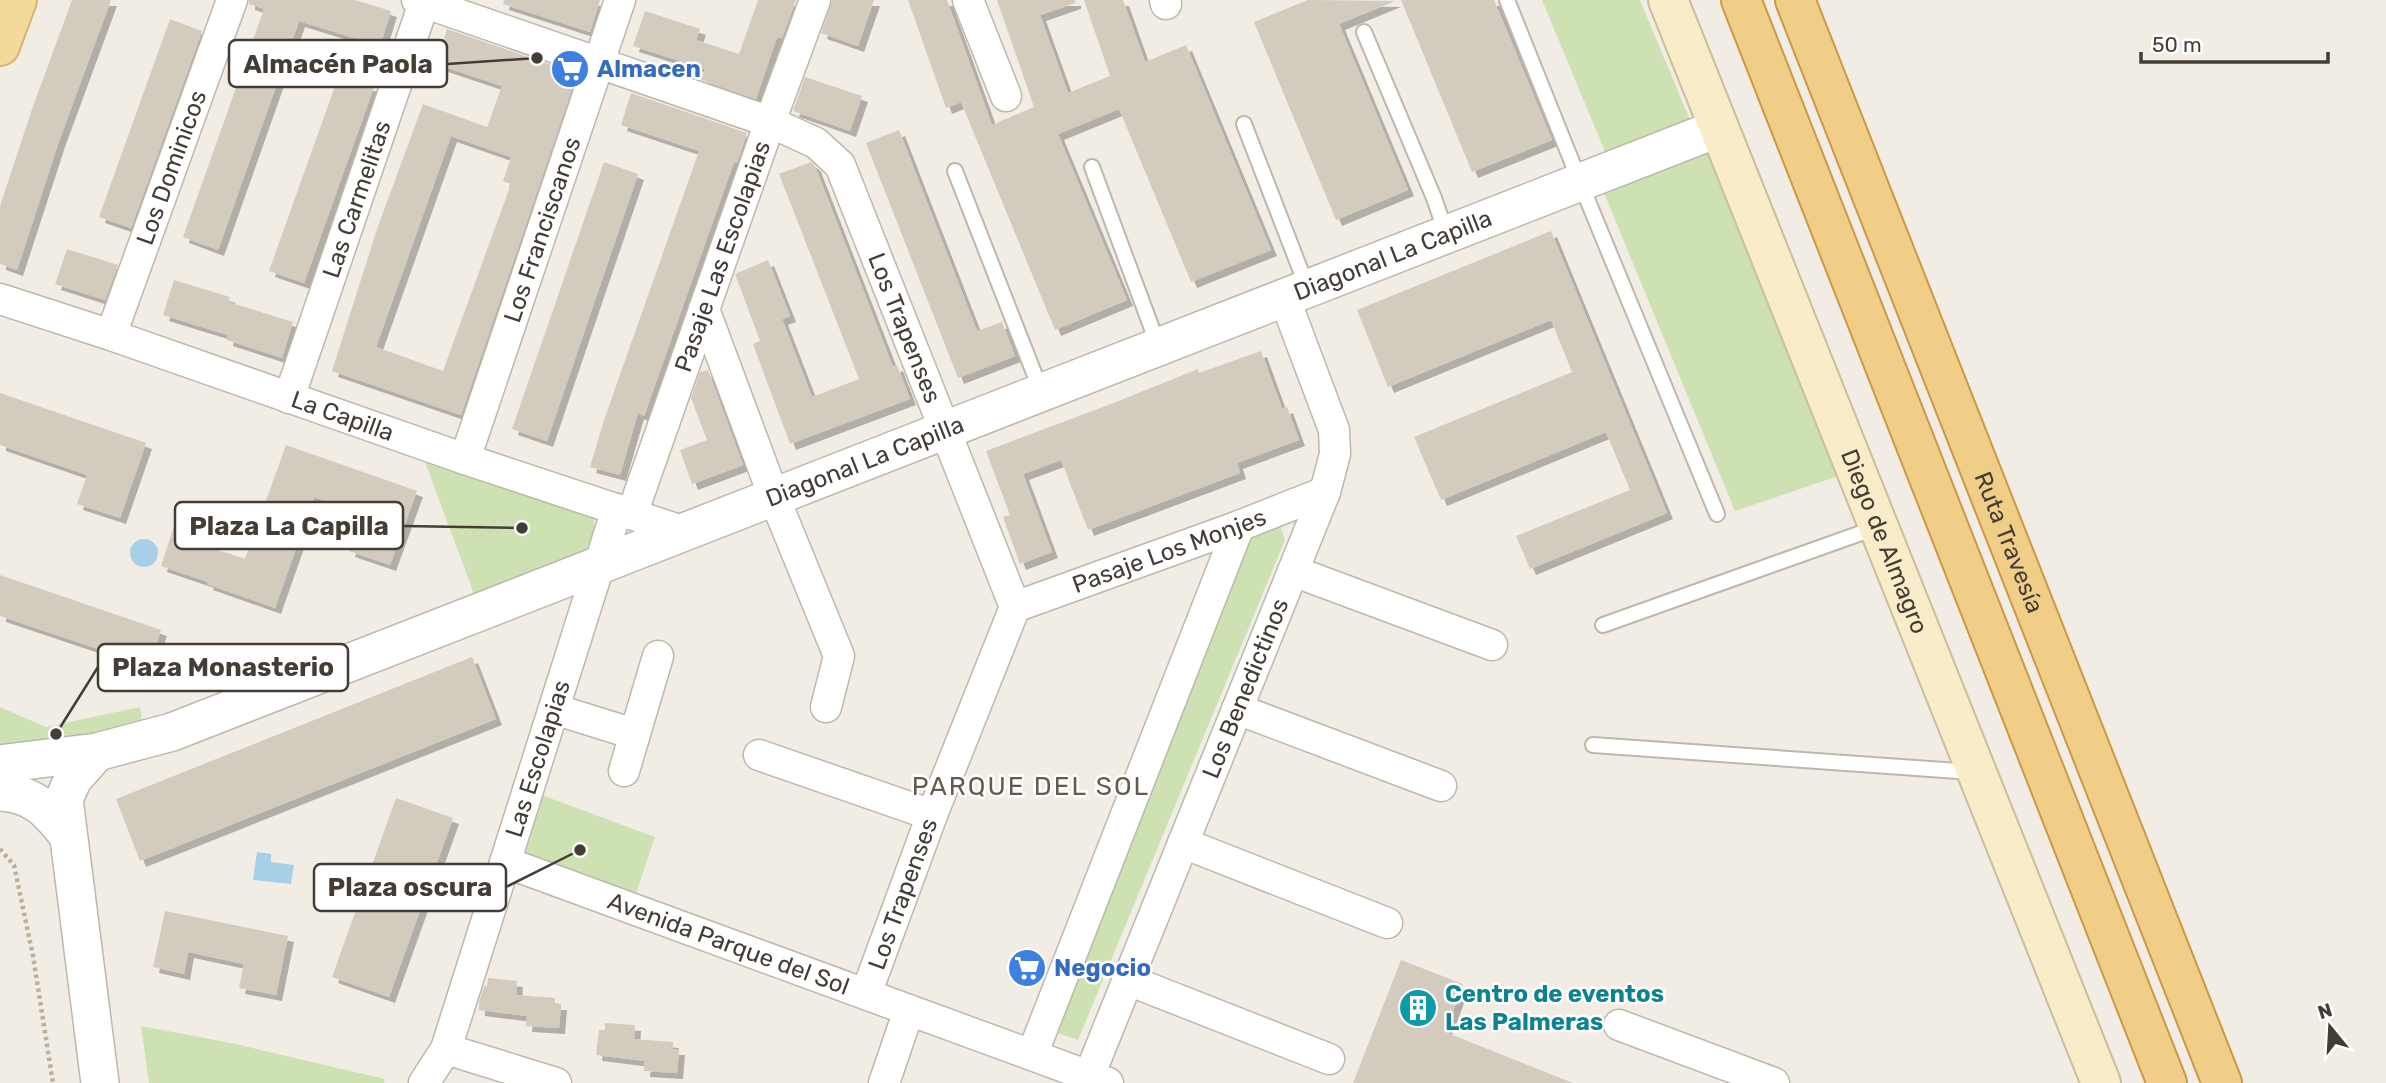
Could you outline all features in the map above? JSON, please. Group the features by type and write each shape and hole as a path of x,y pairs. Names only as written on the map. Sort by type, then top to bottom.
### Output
{"highway":[{"name":"Ruta Travesía","path":"1741,0 2167,1083"},
{"name":"Ruta Travesía","path":"1795,0 2222,1083"}],"main road":[{"path":"0,46 17,0"},
{"name":"Diego de Almagro","path":"1668,0 2101,1083"}],"street":[{"name":"Los Dominicos","path":"111,335 232,0"},
{"name":"Los Franciscanos","path":"465,459 620,0"},
{"name":"Pasaje Las Escolapias","path":"624,512 704,309 815,0"},
{"path":"968,0 1006,96"},
{"name":"Los Trapenses","path":"422,1 770,122 816,142 840,165 1015,607 932,815 866,994"},
{"name":"Las Carmelitas","path":"289,398 422,1"},
{"name":"Diagonal La Capilla","path":"0,764 97,752 172,732 1719,128"},
{"name":"Los Benedictinos","path":"1099,1079 1128,980 1325,492 1335,454 1335,430 1296,293"},
{"name":"La Capilla","path":"0,299 685,532"},
{"path":"704,309 774,497 839,656 826,707"},
{"name":"Pasaje Los Monjes","path":"1015,607 1325,492"},
{"name":"Las Escolapias","path":"424,1083 446,1049 600,565 624,512"},
{"path":"1032,1055 1239,526"},
{"path":"1293,572 1492,645"},
{"path":"624,771 658,656"},
{"path":"554,709 635,734"},
{"path":"1237,709 1441,786"},
{"path":"38,804 44,786 57,771 97,752"},
{"path":"97,752 73,779 64,799 100,1083"},
{"path":"759,755 932,815"},
{"path":"0,792 18,793 38,804 53,816 67,834"},
{"path":"1183,843 1387,923"},
{"name":"Avenida Parque del Sol","path":"505,862 1099,1079"},
{"path":"1128,980 1329,1059"},
{"path":"884,1083 909,1010"},
{"path":"1619,1025 1774,1083"},
{"path":"446,1049 555,1083"}],"lane":[{"path":"1507,0 1717,514"},
{"path":"1364,33 1447,234"},
{"path":"1244,124 1296,293"},
{"path":"1092,167 1159,346"},
{"path":"956,171 1042,392"},
{"path":"1602,625 1878,527"},
{"path":"1593,745 1977,772"}],"path":[{"path":"0,849 14,865 33,956 53,1083"}],"green space":[{"path":"1542,0 1640,0 1690,120 1606,154"},
{"path":"1708,151 1838,476 1735,511 1604,193"},
{"path":"424,459 594,514 594,541 575,560 474,594"},
{"path":"1278,520 1285,540 1078,1040 1049,1030 1249,531"},
{"path":"0,707 46,727 140,707 143,726 0,749"},
{"path":"528,790 655,837 631,908 505,862"},
{"path":"141,1026 231,1043 385,1079 384,1083 149,1083"}],"water":[{"path":"144,539 154,543 158,553 154,563 144,567 134,563 130,553 134,543"},
{"path":"257,852 271,854 271,862 294,865 291,884 253,880"}],"building":[{"path":"72,0 111,0 59,141 17,270 0,264 0,206"},
{"path":"249,0 355,0 391,11 380,46 299,21 218,250 183,237 264,9 249,4"},
{"path":"504,0 600,0 590,32 503,4"},
{"path":"758,0 796,0 782,38 777,37 756,99 701,80 705,69 633,46 645,11 700,29 696,40 739,54"},
{"path":"832,0 874,0 858,46 821,33"},
{"path":"908,0 947,0 992,125 1034,107 997,0 1075,0 1075,3 1040,15 1068,93 1110,76 1084,0 1123,0 1145,62 1186,45 1271,250 1191,282 1119,109 1058,134 1127,300 1055,330 961,102 946,108"},
{"path":"1308,0 1395,1 1339,24 1408,190 1336,220 1254,22"},
{"path":"1401,0 1494,0 1552,140 1472,172"},
{"path":"170,19 202,31 131,228 99,217"},
{"path":"447,29 577,74 461,415 332,371 377,229 423,104 487,127 502,86 436,64","holes":["451,136 511,157 503,181 511,184 443,371 376,347"]},
{"path":"339,75 374,87 304,283 269,271"},
{"path":"805,77 862,96 850,131 793,111"},
{"path":"631,93 747,133 737,163 734,162 644,416 638,413 620,475 590,467 699,151 621,125"},
{"path":"899,130 977,331 1002,322 1015,356 958,378 866,143"},
{"path":"604,162 638,174 547,441 512,429"},
{"path":"811,162 815,166 893,367 897,365 910,399 790,444 753,344 760,341 735,274 768,260 790,316 782,319 812,397 859,379 779,174"},
{"path":"1551,231 1667,513 1530,569 1516,536 1630,490 1606,432 1441,500 1414,437 1572,372 1551,320 1388,387 1357,310"},
{"path":"67,249 118,265 105,300 55,284"},
{"path":"174,280 230,297 228,302 293,322 282,358 227,340 228,335 163,315"},
{"path":"1261,351 1282,409 1287,407 1299,440 1237,463 1240,473 1088,530 1061,460 1023,474 1052,552 1020,564 1003,517 1010,515 986,451 1198,369 1199,373"},
{"path":"708,370 743,465 692,484 680,450 707,440 691,398 700,372"},
{"path":"0,393 146,443 120,518 77,504 87,475 0,445"},
{"path":"286,445 417,491 390,565 349,551 362,514 314,497 275,608 161,566 176,520 205,530 200,544 245,559"},
{"path":"0,575 161,630 149,666 0,616"},
{"path":"472,657 496,719 140,861 116,799"},
{"path":"396,798 453,818 389,997 332,977"},
{"path":"165,911 288,936 276,995 239,988 244,964 188,952 184,974 153,967"},
{"name":"Centro de eventos Las Palmeras","path":"1401,960 1463,984 1445,1032 1573,1083 1353,1083"},
{"path":"488,978 517,981 516,995 555,998 555,1004 561,1004 559,1028 526,1026 527,1016 479,1010 479,1002"},
{"path":"605,1023 635,1025 634,1039 673,1042 673,1049 679,1049 677,1073 644,1071 645,1061 596,1055 599,1030 605,1030"}],"place":[{"name":"Almacén Paola","path":"537,58"},
{"name":"Almacen","path":"570,69"},
{"name":"Plaza La Capilla","path":"522,528"},
{"name":"Plaza Monasterio","path":"56,734"},
{"name":"Plaza oscura","path":"580,850"},
{"name":"Negocio","path":"1027,968"},
{"name":"Centro de eventos Las Palmeras","path":"1418,1008"}],"district":[{"name":"PARQUE DEL SOL","path":"1031,786"}]}
